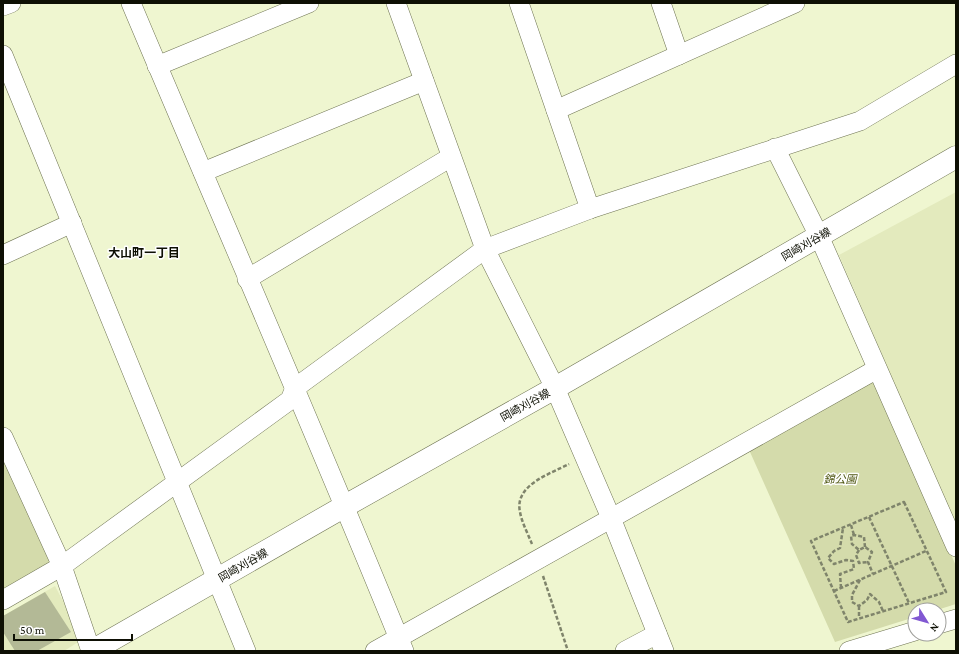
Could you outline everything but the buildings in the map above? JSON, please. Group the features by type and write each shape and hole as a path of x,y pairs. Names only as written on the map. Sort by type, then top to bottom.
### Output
{"main road":[{"name":"岡崎刈谷線","path":"91,651 555,388 956,157"}],"street":[{"path":"3,6 11,3"},
{"path":"131,3 345,506 401,644"},
{"path":"157,66 310,3"},
{"path":"396,3 485,249 555,388 611,518 664,651"},
{"path":"519,3 590,209"},
{"path":"661,3 679,55"},
{"path":"556,110 795,3"},
{"path":"3,55 246,651"},
{"path":"3,600 62,566 290,400 294,388 485,249 590,209 860,121 956,64"},
{"path":"203,172 424,81"},
{"path":"775,148 819,236 956,547"},
{"path":"247,278 451,157"},
{"path":"3,254 72,223"},
{"path":"375,651 401,644 537,559 877,369"},
{"path":"3,437 62,566 91,651"},
{"path":"849,651 907,633"},
{"path":"625,651 657,634"}],"path":[{"path":"568,651 520,512 520,501 523,493 530,485 584,457"},
{"path":"907,604 848,622 812,542 904,502 946,592 912,602"},
{"path":"869,517 909,602"},
{"path":"851,525 854,535"},
{"path":"841,588 840,574 854,569 853,561 846,560 834,564 828,558 834,551 840,548 843,528"},
{"path":"854,535 864,537 865,547 872,552 868,562 873,574"},
{"path":"854,535 851,536 852,544 859,550"},
{"path":"865,547 859,550 856,555 859,563 868,562"},
{"path":"834,591 926,551"},
{"path":"859,606 852,602 852,595 860,580"},
{"path":"859,606 867,600 870,594 879,602 883,611"},
{"path":"859,606 859,618"}],"shaded area":[{"path":"956,192 956,526 839,255"},
{"path":"55,586 83,639 64,651 3,651 3,616"}],"green space":[{"name":"錦公園","path":"875,378 956,566 956,604 947,607 947,602 907,602 907,620 835,642 746,443"},
{"path":"3,453 50,558 47,566 3,591"}],"district":[{"name":"大山町一丁目","path":"144,253"}]}
